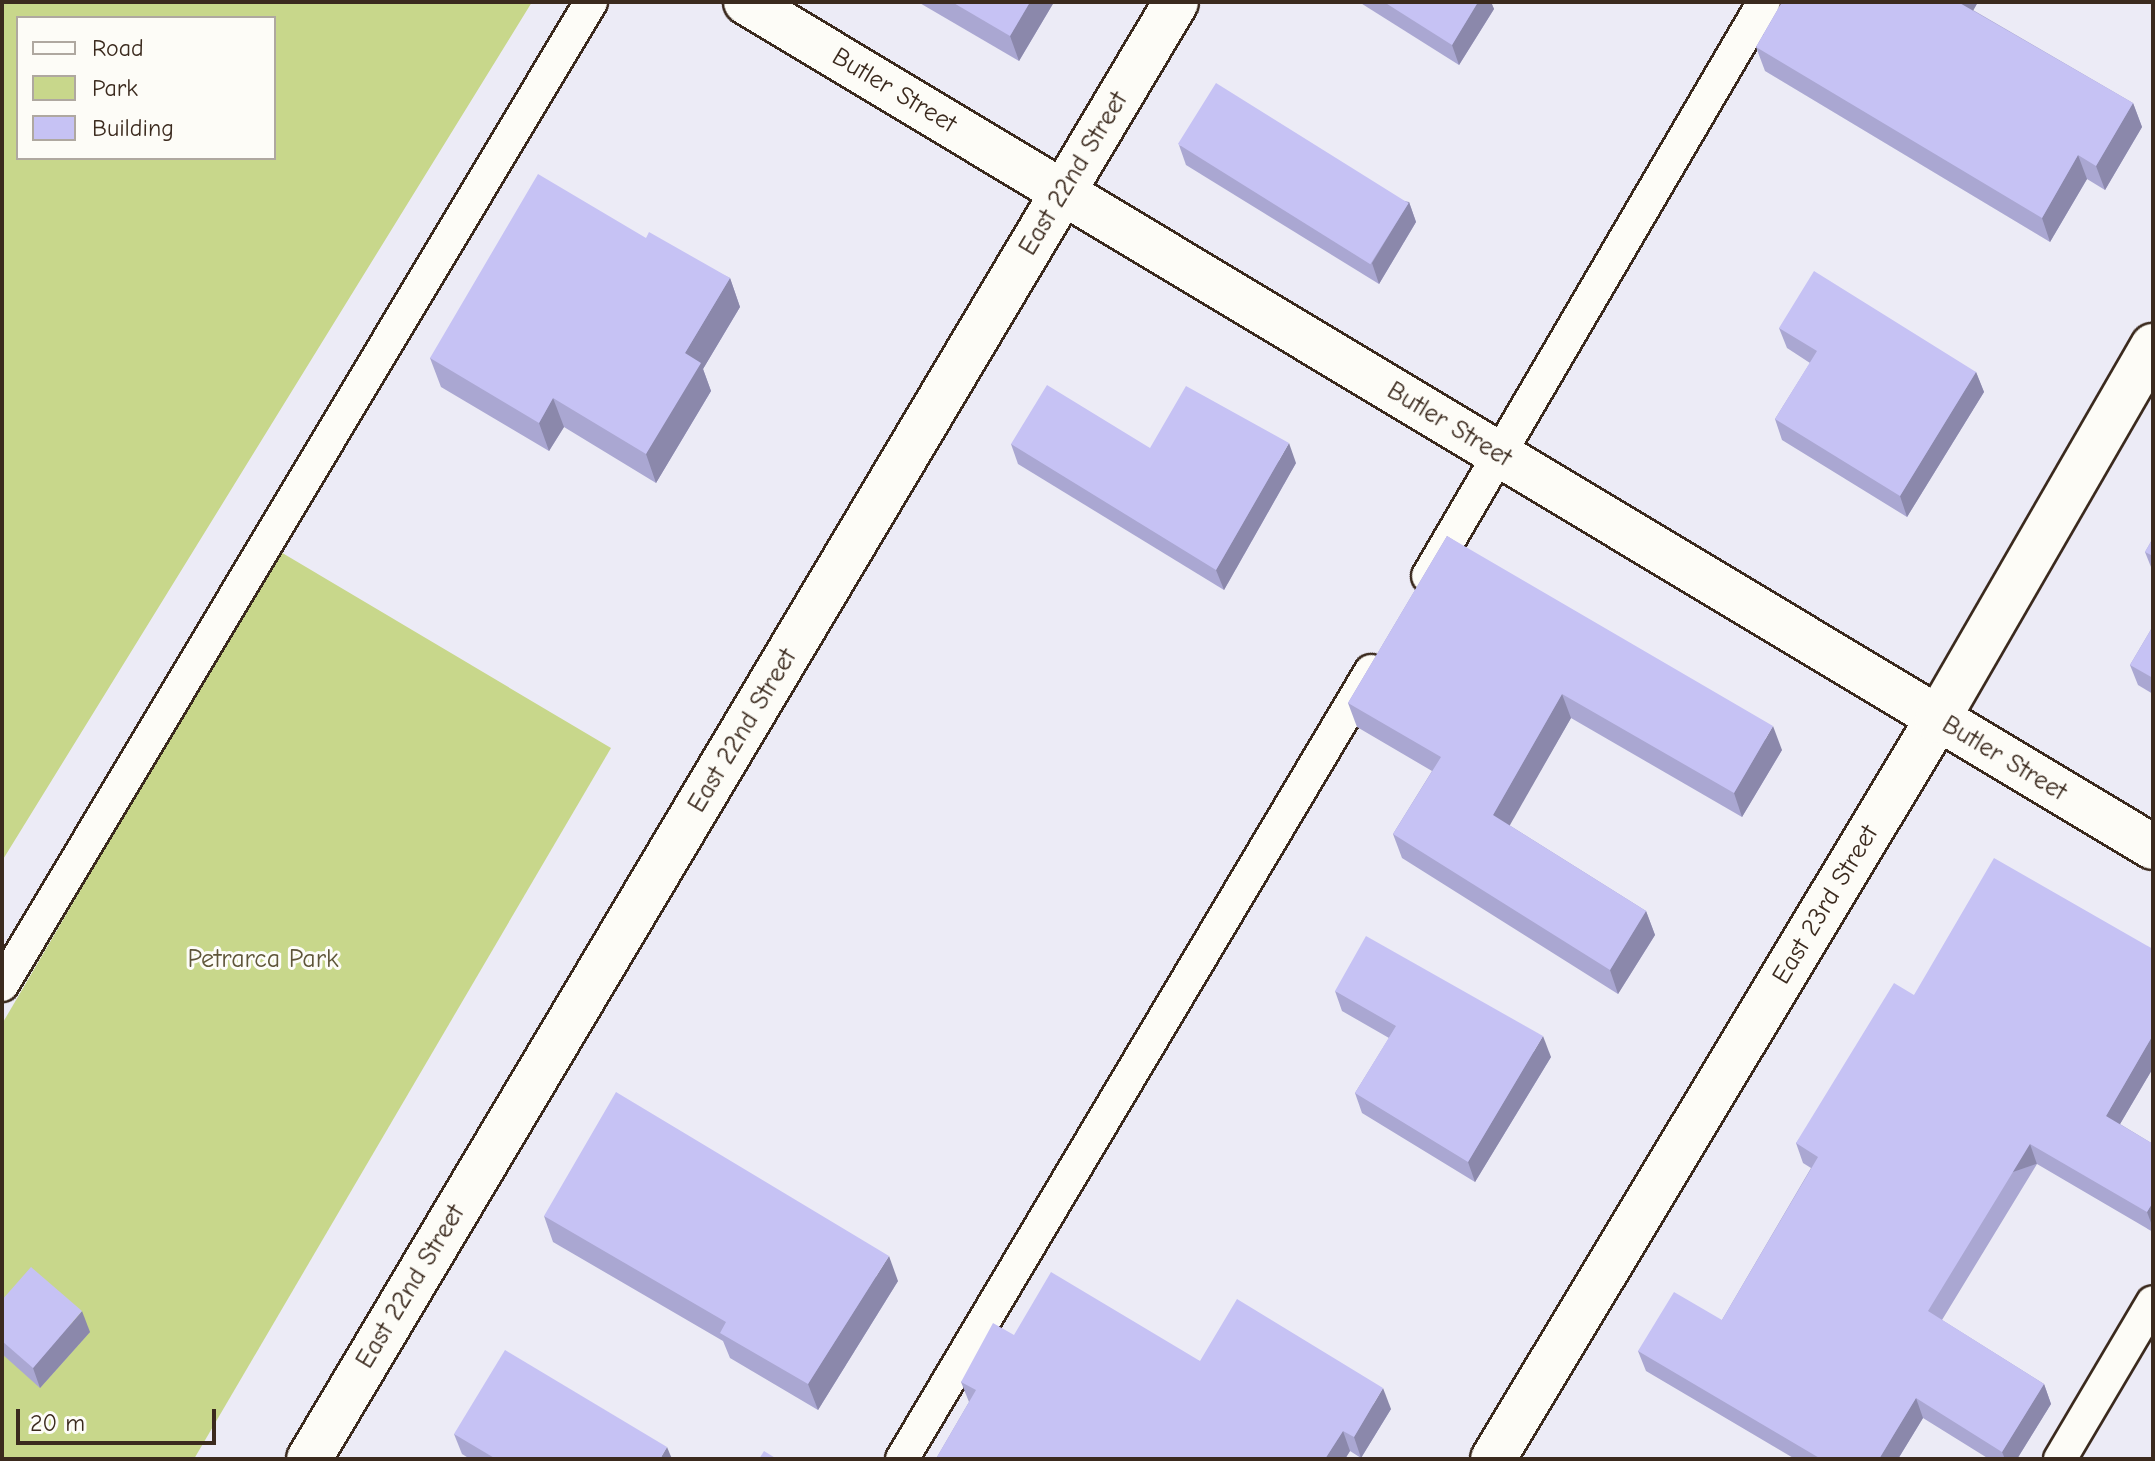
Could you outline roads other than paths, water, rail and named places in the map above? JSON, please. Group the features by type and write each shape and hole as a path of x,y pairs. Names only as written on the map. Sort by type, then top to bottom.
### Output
{"street":[{"name":"Butler Street","path":"746,2 2153,847"},
{"name":"East 22nd Street","path":"309,1459 1176,2"},
{"name":"East 23rd Street","path":"1493,1459 1937,720 2153,346"}],"lane":[{"path":"2,985 591,2"},
{"path":"1411,604 1764,2"},
{"path":"902,1459 1387,645"},
{"path":"2060,1459 2153,1302"}],"park label":[{"name":"Petrarca Park","path":"263,960"}]}
